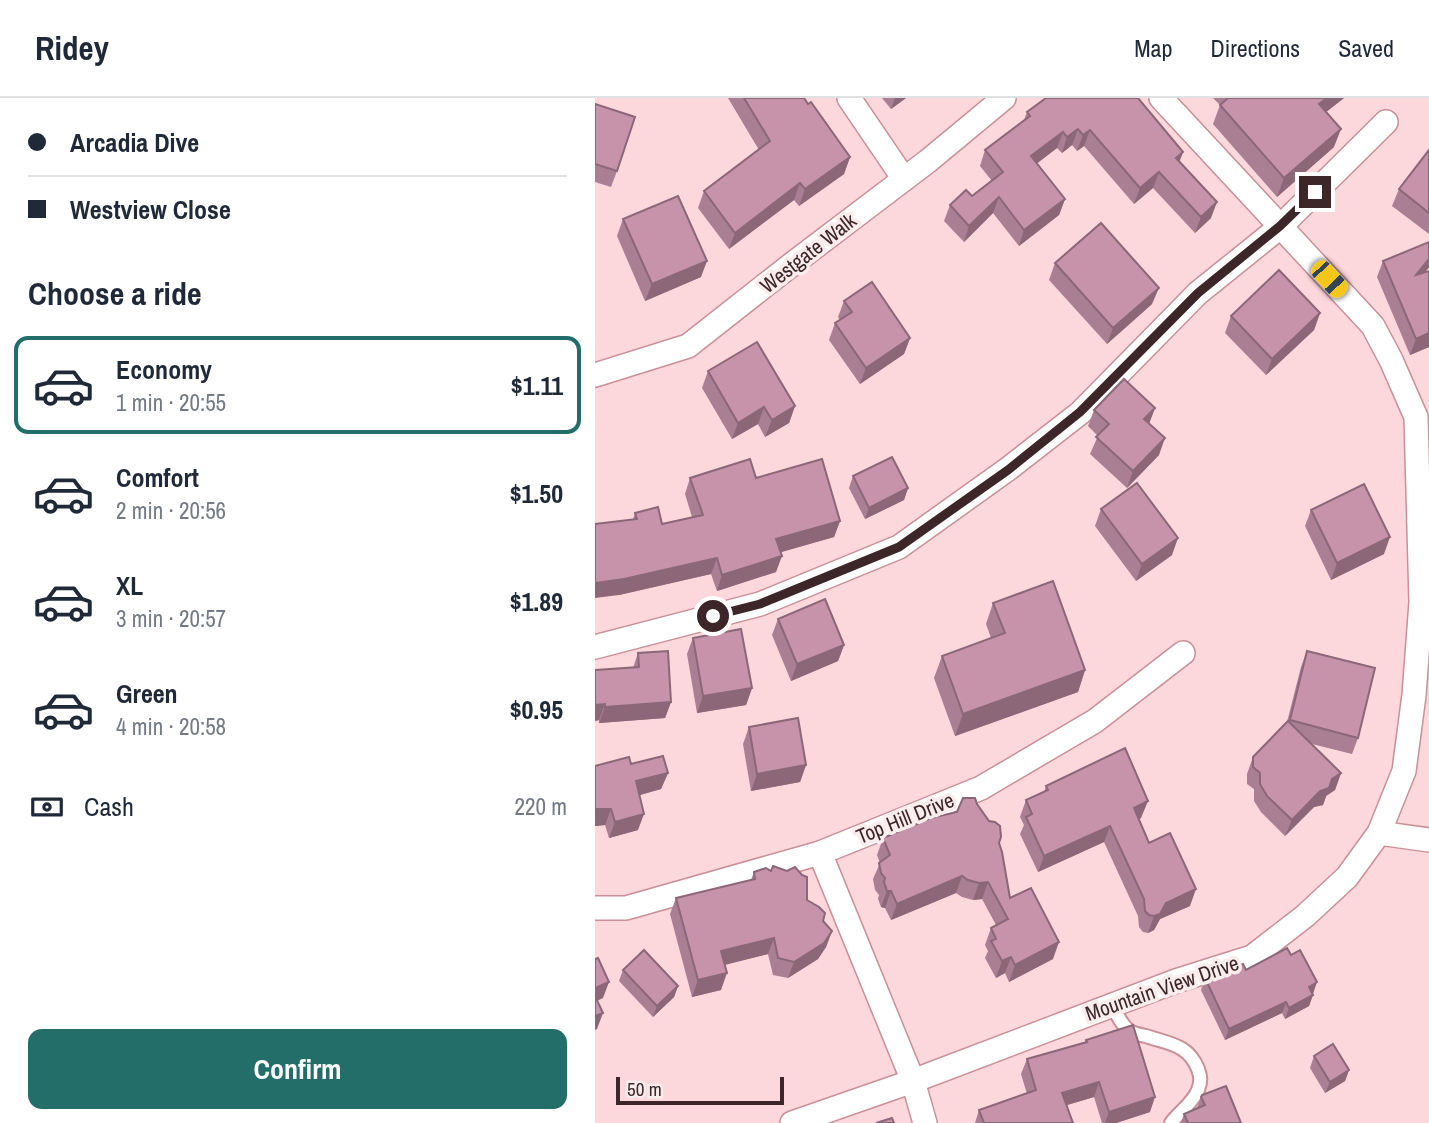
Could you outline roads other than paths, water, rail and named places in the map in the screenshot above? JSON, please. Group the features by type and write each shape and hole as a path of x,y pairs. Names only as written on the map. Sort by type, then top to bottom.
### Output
{"street":[{"path":"849,98 904,178"},
{"name":"Westgate Walk","path":"595,375 688,346 1004,98"},
{"name":"Mountain View Drive","path":"792,1123 913,1082 1176,981 1252,957 1305,916 1347,877 1379,833 1404,771 1415,695 1421,602 1422,414 1373,326 1161,98"},
{"path":"595,647 760,604 899,547 1008,470 1080,412 1198,293 1280,226 1386,122"},
{"name":"Top Hill Drive","path":"595,908 626,908 820,853 981,788 1095,721 1183,653"},
{"path":"1379,833 1429,840"},
{"path":"820,853 913,1082 925,1123"}],"lane":[{"path":"1112,1005 1129,1031 1177,1045 1194,1059 1201,1077 1199,1088 1194,1099 1171,1123"}]}
